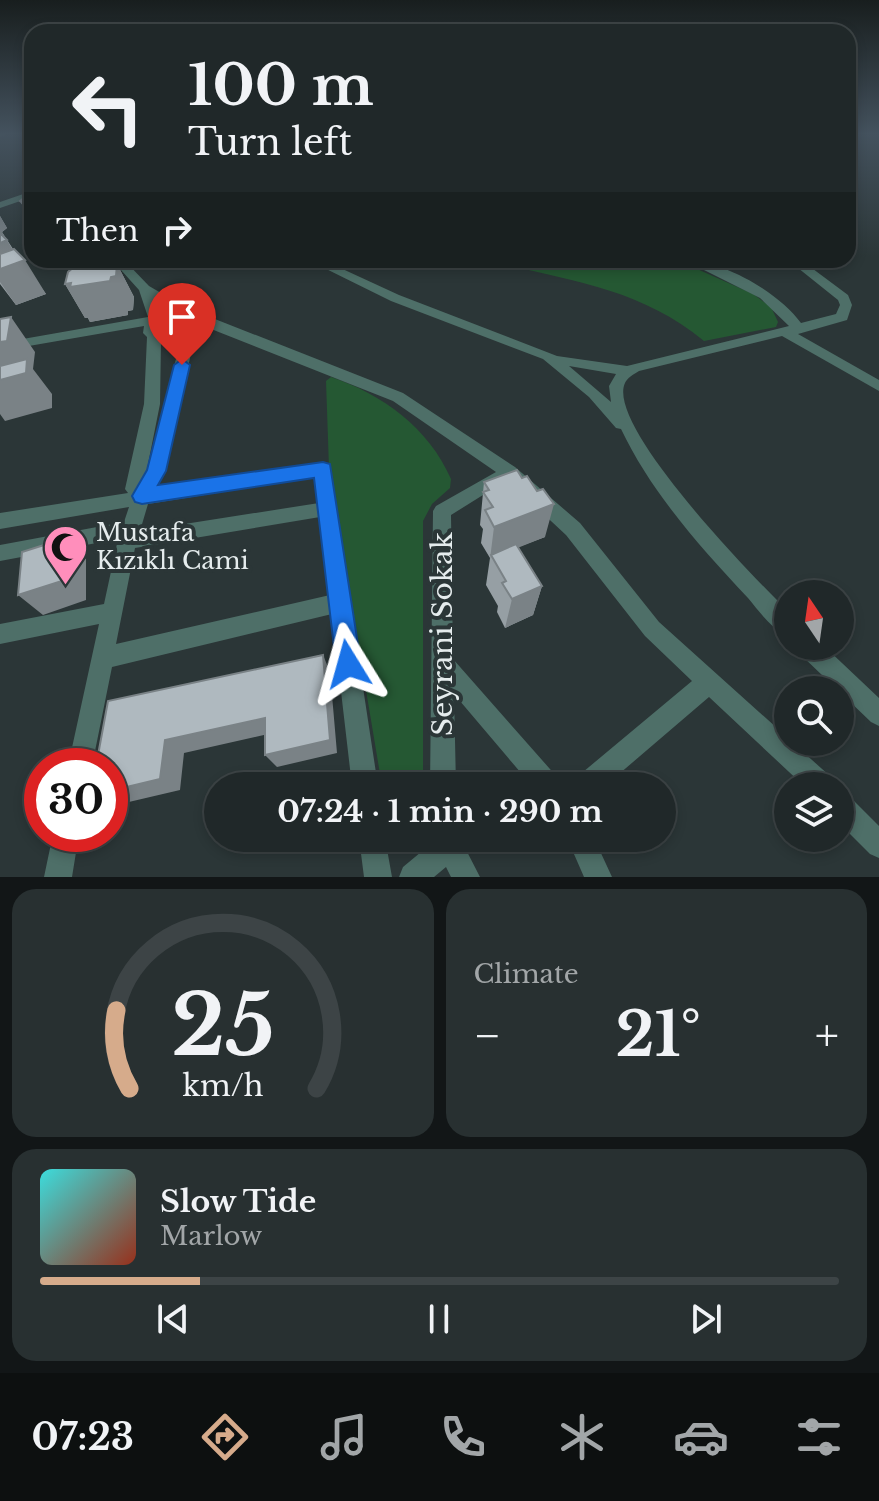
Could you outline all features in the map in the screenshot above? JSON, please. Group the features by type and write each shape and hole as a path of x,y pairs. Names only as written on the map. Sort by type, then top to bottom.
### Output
{"street":[{"path":"0,205 24,197"},
{"path":"125,268 145,289 190,321 398,397 509,472 573,529 652,629 807,772"},
{"path":"331,268 395,298 548,356 598,369 629,371 842,317 846,305 840,295 805,268"},
{"path":"707,268 765,296 785,311 793,331 879,386"},
{"path":"142,496 134,489 152,404 154,328 145,289"},
{"path":"0,347 190,321"},
{"path":"154,328 174,338 190,321"},
{"path":"84,748 129,535 142,496 156,471 190,321"},
{"path":"548,356 594,393 630,435 706,537 774,611"},
{"path":"629,371 618,381 616,392 630,435"},
{"path":"0,521 323,469 363,772"},
{"name":"Seyrani Sokak","path":"443,772 442,511 509,472"},
{"path":"0,553 326,509"},
{"path":"102,658 340,602"},
{"path":"0,634 111,612"},
{"path":"823,660 879,714"},
{"path":"442,663 536,772"},
{"path":"603,772 709,682"},
{"path":"854,819 879,845"},
{"path":"58,877 63,852"},
{"path":"374,852 378,877"},
{"path":"413,877 437,852"},
{"path":"452,852 466,877"},
{"path":"586,852 598,877"}],"green space":[{"path":"521,268 695,268 753,294 771,307 778,322 776,327 704,341 653,308 573,280"},
{"path":"331,377 350,384 402,415 430,444 451,479 450,488 432,504 423,521 423,772 380,772 329,468 326,381"}],"building":[{"path":"14,249 24,260 0,269 0,254"},
{"path":"73,268 117,268 116,276 111,277 110,281 70,287 71,283 65,284 68,272"},
{"path":"11,317 7,341 0,342 0,319"},
{"path":"27,359 26,373 0,380 0,366"},
{"path":"517,470 522,478 527,476 537,491 543,489 554,504 494,527 485,510 493,507 483,492 489,490 484,482"},
{"path":"66,538 65,580 18,595 22,552"},
{"path":"516,544 542,586 512,599 491,555"},
{"path":"323,655 330,740 265,755 265,718 165,740 160,779 128,787 128,748 99,748 108,701"}],"place":[{"name":"Mustafa Kızıklı Cami","path":"65,586"}],"route":[{"path":"182,365 156,471 151,485 142,496 323,469 348,664"}]}
